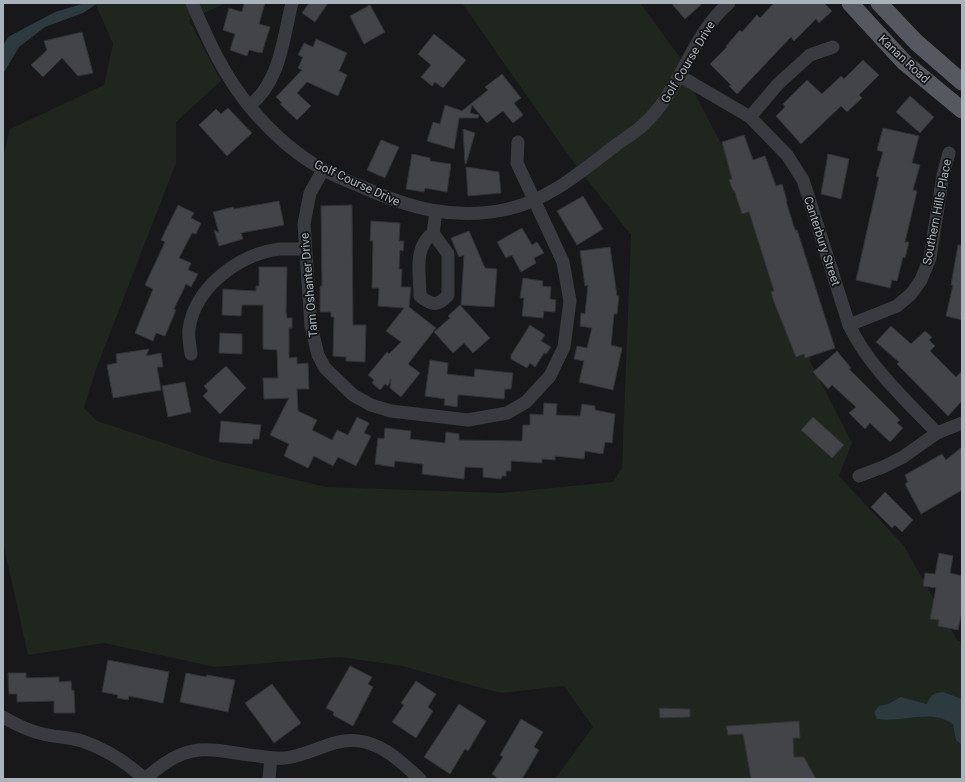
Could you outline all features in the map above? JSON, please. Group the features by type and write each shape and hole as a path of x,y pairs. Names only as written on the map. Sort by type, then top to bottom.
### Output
{"main road":[{"name":"Kanan Road","path":"850,3 904,62 962,110"},
{"name":"Kanan Road","path":"879,3 916,42 962,82"}],"street":[{"name":"Golf Course Drive","path":"192,3 222,68 249,106 283,141 323,170 395,202 436,212 485,212 508,209 534,200 573,179 642,127 663,105 706,29 729,3"},
{"path":"249,106 264,93 274,75 292,3"},
{"path":"750,117 778,84 810,55 834,47"},
{"name":"Canterbury Street","path":"680,76 750,117 787,156 803,180 849,325 857,342 868,358 936,433"},
{"name":"Tam Oshanter Drive","path":"323,170 310,193 306,204 304,224 311,326 314,341 325,368 352,395 371,405 390,411 468,420 507,413 526,402 550,376 564,347 570,302 563,262 517,163 518,142"},
{"name":"Southern Hills Place","path":"849,325 897,306 911,294 921,280 930,258 948,152"},
{"path":"433,234 426,239 420,250 420,296 428,302 436,305 442,302 448,295 448,254 433,234 436,212"},
{"path":"191,354 188,331 193,312 208,288 223,273 258,254 280,249 305,249"},
{"path":"859,476 883,467 903,457 936,433 962,423"},
{"path":"3,717 22,727 42,734 81,741 104,750 125,762 145,779 164,762 190,751 212,749 271,758 296,756 338,742 365,742 378,746 392,754 420,779"},
{"path":"269,779 271,758"}],"shaded area":[{"path":"85,3 98,3 83,13 45,27 19,47 3,74 3,46 8,37 55,12"},
{"path":"95,3 226,3 189,20 221,81 176,122 176,163 95,372 84,408 97,421 214,460 326,487 501,493 613,482 622,468 631,235 576,166 462,3 640,3 679,56 697,98 734,168 804,281 810,361 852,443 839,476 904,546 957,640 962,642 962,779 555,779 593,727 564,686 500,693 402,666 340,657 215,667 104,643 28,655 3,542 3,157 10,129 104,85 113,44"},
{"path":"943,692 962,699 962,745 956,740 953,724 944,719 925,716 887,720 877,719 874,712 879,706 888,704 901,697 927,704 933,695"}],"building":[{"path":"244,3 265,3 259,24 270,27 262,53 249,50 247,56 230,50 235,34 223,30 229,8 242,12"},
{"path":"309,3 328,3 315,22 302,13"},
{"path":"671,3 703,3 685,19"},
{"path":"774,3 824,3 832,11 819,23 816,19 794,41 791,37 737,94 729,86 731,85 710,64 727,47 726,46 740,30 742,32 757,15 760,18"},
{"path":"370,5 385,32 364,44 350,16"},
{"path":"82,32 93,73 78,76 62,58 43,77 31,65 47,50 44,41"},
{"path":"434,34 466,60 443,88 435,82 432,86 421,77 431,65 418,54"},
{"path":"316,39 347,53 339,71 347,75 338,96 307,82 297,93 311,106 297,120 280,104 282,103 276,97 302,70 298,68 303,57 298,55 304,43 313,47"},
{"path":"863,60 879,75 859,95 862,98 847,112 841,106 801,144 776,116 785,107 783,104 807,80 822,94 841,76 844,79"},
{"path":"502,74 521,98 514,103 523,115 513,123 503,111 487,123 472,105 470,113 479,115 478,118 459,118 454,149 427,141 433,122 440,124 445,105 462,111 488,90 485,87"},
{"path":"910,96 934,117 920,133 896,112"},
{"path":"228,108 252,133 227,156 199,125 216,109 221,114"},
{"path":"883,128 919,136 912,163 920,165 913,190 917,191 905,242 909,242 905,258 903,257 897,281 892,280 890,288 856,280 879,177 876,176 883,152 877,150"},
{"path":"463,129 475,133 466,164 465,164"},
{"path":"744,135 753,160 765,156 776,186 782,184 795,230 797,230 835,348 805,358 804,354 796,357 774,302 771,292 774,291 749,212 742,214 729,180 732,179 722,142"},
{"path":"381,140 399,147 385,178 367,170"},
{"path":"412,154 430,158 430,161 451,164 447,192 425,188 424,192 406,189"},
{"path":"828,154 849,159 841,199 821,194"},
{"path":"466,167 499,172 501,193 468,196"},
{"path":"583,196 603,229 577,245 557,211"},
{"path":"279,201 284,225 241,233 243,239 219,246 214,230 219,233 213,212 233,207 234,209"},
{"path":"178,205 194,213 191,218 201,223 196,234 192,233 179,258 191,263 188,270 198,274 191,287 186,284 174,309 176,310 165,336 156,333 153,341 135,333 153,289 145,285 165,242 161,240"},
{"path":"352,205 353,325 366,325 365,362 346,361 346,357 333,356 334,317 331,317 331,312 320,312 320,286 322,286 321,206"},
{"path":"371,221 400,223 399,241 404,241 403,251 400,250 399,269 402,269 401,287 411,287 409,307 436,328 408,364 420,373 401,397 390,388 391,379 388,386 385,384 380,390 372,383 374,380 368,375 387,352 389,354 401,342 386,331 404,308 378,306 379,288 372,288 373,241 370,241"},
{"path":"522,228 532,245 537,242 544,253 534,258 536,263 521,272 512,255 506,258 497,242"},
{"path":"469,231 485,268 497,269 494,307 461,305 464,255 459,257 451,238"},
{"path":"958,245 962,245 962,320 946,316 953,285 951,285"},
{"path":"610,247 617,296 619,296 617,314 614,314 611,345 622,348 613,390 579,382 584,361 574,359 577,346 587,348 592,328 580,326 581,313 585,314 588,285 585,286 580,251"},
{"path":"259,267 287,267 286,312 287,318 292,318 292,328 289,328 289,358 297,357 297,364 308,363 309,389 297,389 298,411 317,420 312,430 332,440 337,430 348,435 357,417 369,423 364,433 371,436 356,466 338,457 333,466 314,456 308,468 284,456 289,444 270,435 289,398 264,399 263,378 278,378 277,350 263,349 263,305 242,305 241,316 222,315 223,289 256,291 256,286 259,286"},
{"path":"523,278 543,281 542,286 551,287 550,299 556,300 555,312 544,311 543,318 522,316 524,298 520,298"},
{"path":"460,305 490,338 473,353 464,343 453,353 434,332 450,318 448,316"},
{"path":"530,325 545,335 541,341 551,347 546,354 544,353 535,367 530,363 527,368 511,359 511,355"},
{"path":"891,326 911,344 925,331 932,337 929,340 935,346 930,351 956,377 962,371 962,401 948,416 897,364 899,362 876,342"},
{"path":"220,333 242,334 242,354 219,353"},
{"path":"149,349 146,356 161,353 163,367 157,367 161,390 113,398 107,365 117,363 116,354"},
{"path":"837,351 851,368 849,369 900,420 897,423 903,428 890,442 870,423 865,429 849,413 856,407 832,385 828,389 813,372"},
{"path":"430,360 448,363 447,374 474,377 475,369 513,373 511,389 505,389 504,399 458,395 457,407 444,405 445,399 425,396"},
{"path":"226,366 246,388 220,414 203,396 208,391 204,386"},
{"path":"185,382 191,412 168,417 162,386"},
{"path":"544,403 557,404 556,415 580,416 582,404 595,406 595,410 615,414 612,443 605,442 603,454 585,451 584,459 555,456 555,460 542,459 542,463 511,461 511,471 506,471 506,476 502,476 501,479 483,477 483,468 465,467 464,479 422,474 423,464 395,461 394,467 375,464 378,438 384,439 385,428 411,431 410,439 445,443 446,432 459,434 459,440 522,441 523,425 530,425 530,414 543,415"},
{"path":"813,417 844,445 832,458 801,430"},
{"path":"221,421 261,425 259,439 253,439 252,444 219,442"},
{"path":"962,447 962,490 921,514 905,484 908,482 905,475 942,454 946,460"},
{"path":"885,492 913,520 902,532 895,525 892,528 871,507"},
{"path":"939,553 953,556 950,573 962,576 962,611 958,630 938,626 939,620 930,619 936,588 923,586 925,573 935,574"},
{"path":"108,660 169,672 163,703 129,696 128,700 117,698 118,695 102,692"},
{"path":"350,666 372,677 368,684 373,687 353,726 333,715 334,712 326,708"},
{"path":"8,673 26,673 26,678 59,677 59,682 71,681 72,691 74,690 75,713 54,713 54,701 17,702 17,694 9,694"},
{"path":"186,673 235,680 228,712 180,702"},
{"path":"416,681 436,694 428,707 433,711 416,738 392,722 404,705 401,703"},
{"path":"272,684 301,723 274,743 245,703"},
{"path":"459,704 486,721 468,751 465,749 450,774 424,757"},
{"path":"659,708 690,709 690,717 660,718"},
{"path":"521,719 543,732 534,747 539,750 522,779 499,779 492,774 503,757 500,755"},
{"path":"799,721 800,738 793,738 794,757 804,757 816,779 751,779 743,734 728,735 726,726"}]}
